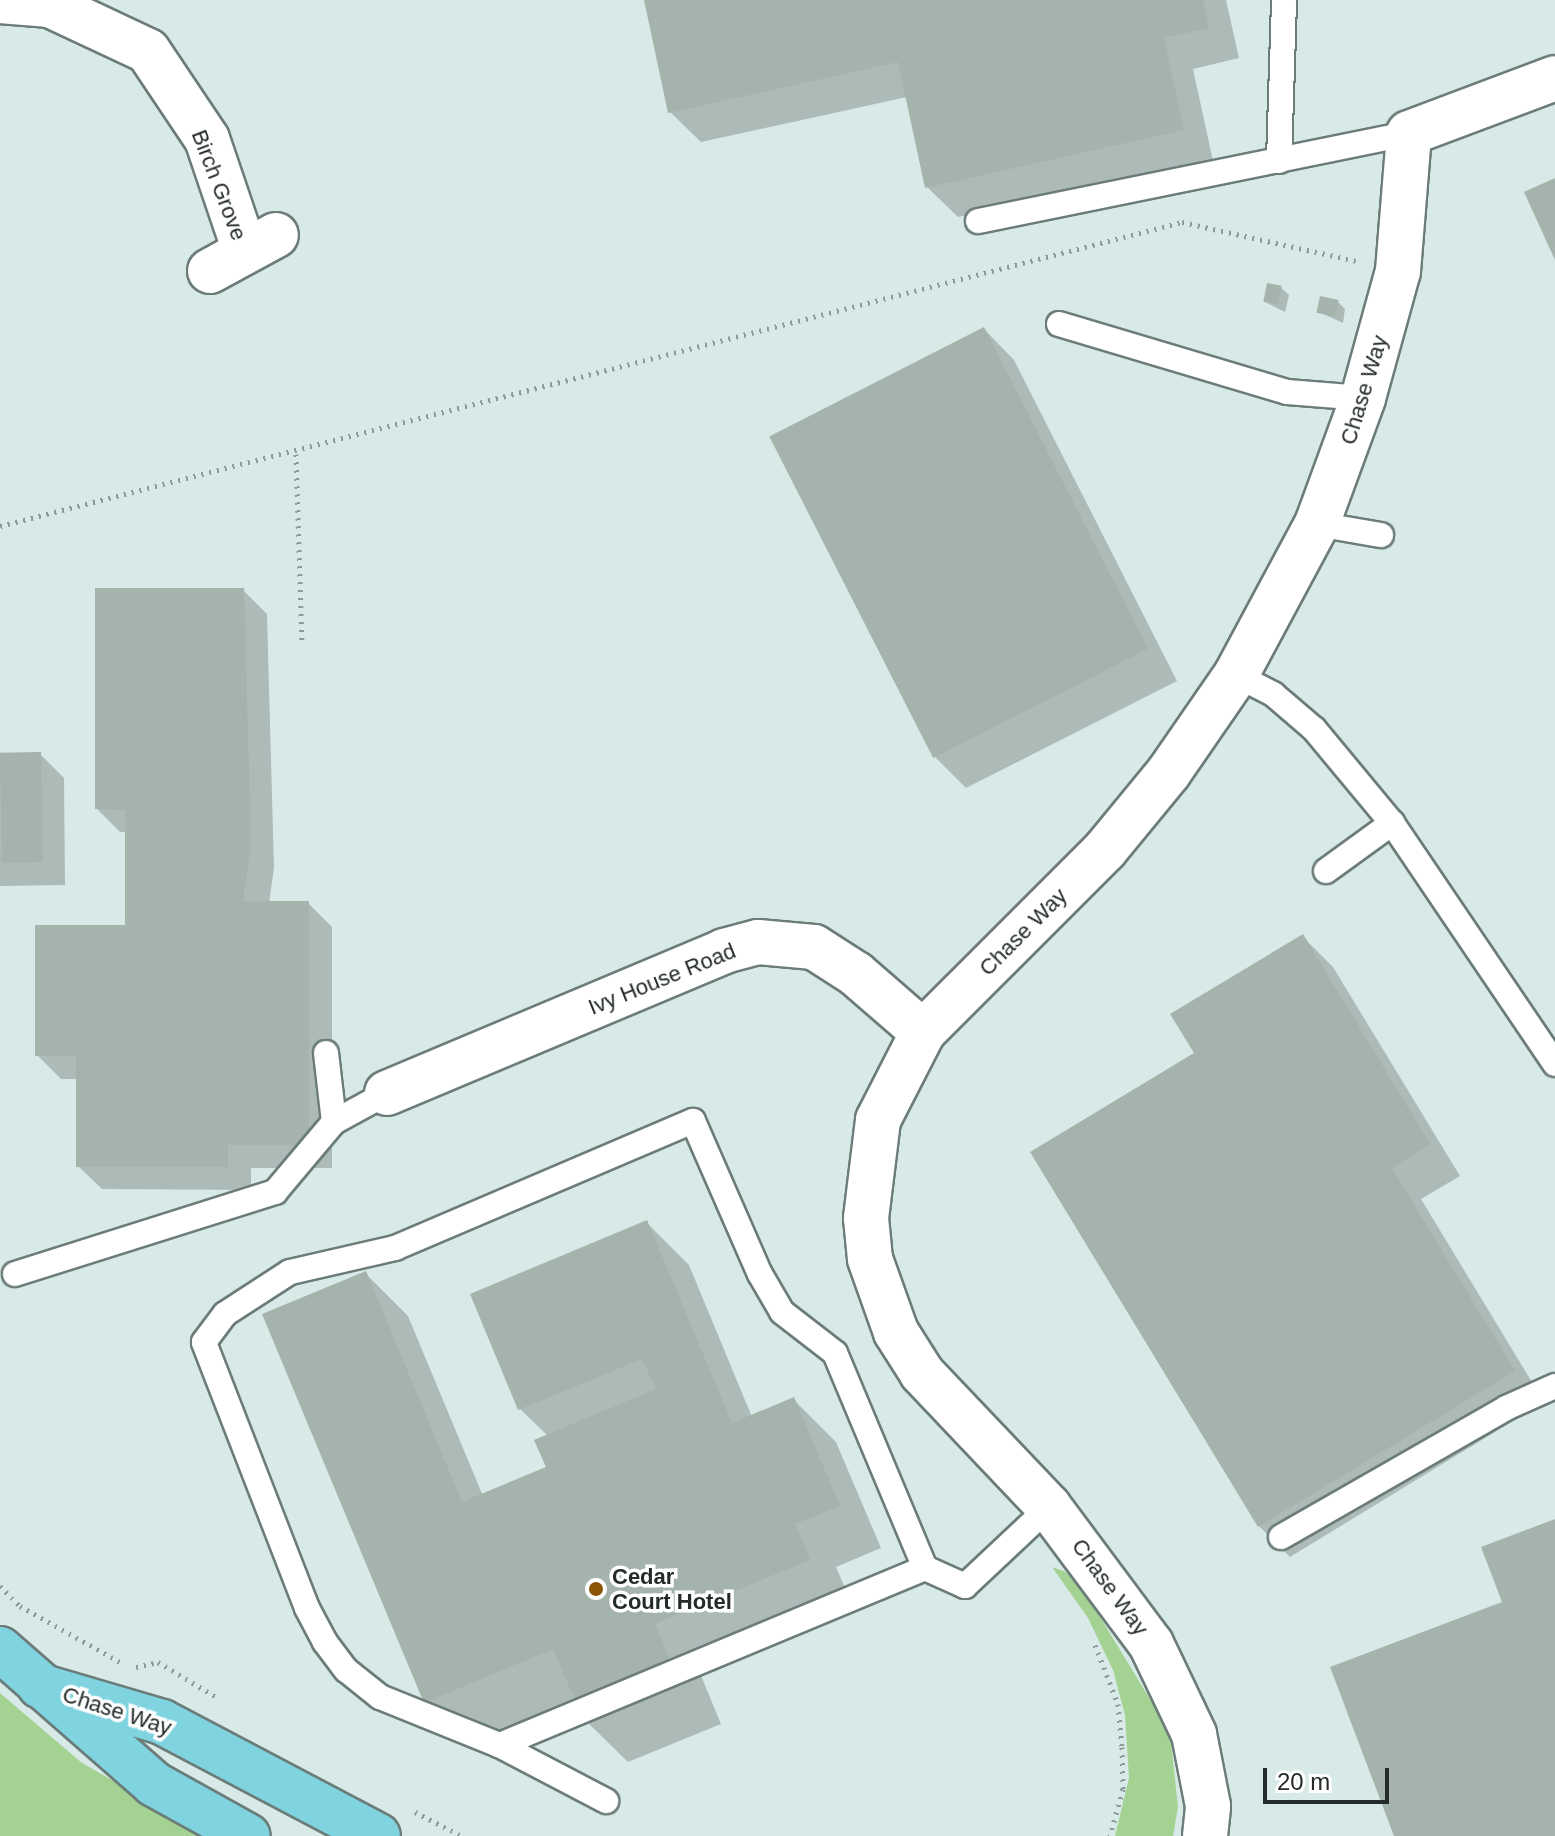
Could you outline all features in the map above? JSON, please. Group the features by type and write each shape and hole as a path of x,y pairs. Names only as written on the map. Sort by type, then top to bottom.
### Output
{"main road":[{"path":"0,1649 40,1686"},
{"name":"Chase Way","path":"40,1686 154,1784 248,1836"},
{"name":"Chase Way","path":"40,1686 162,1722 378,1836"}],"street":[{"name":"Birch Grove","path":"0,1 50,5 148,51 207,139 244,252"},
{"path":"1409,133 1555,78"},
{"name":"Chase Way","path":"1205,1836 1204,1770 1178,1692 1106,1578 1049,1507 964,1421 906,1351 870,1259 866,1218 878,1120 923,1032 1105,850 1169,772 1236,675 1317,524 1363,398 1398,271 1409,133"},
{"name":"Ivy House Road","path":"387,1093 724,951 758,942 814,947 856,974 923,1032"}],"lane":[{"path":"1279,161 1284,0"},
{"path":"978,221 1409,133"},
{"path":"1059,324 1287,392 1363,398"},
{"path":"1317,524 1381,535"},
{"path":"1236,675 1273,694 1314,729 1392,823 1555,1064"},
{"path":"1326,871 1392,823"},
{"path":"326,1053 334,1122"},
{"path":"15,1274 275,1192 334,1122 387,1093"},
{"path":"606,1801 499,1745 380,1697 346,1670 307,1608 204,1342 225,1314 290,1272 395,1248 693,1121 760,1274 782,1312 835,1353 925,1568 965,1586 1049,1507"},
{"path":"1281,1537 1506,1408 1555,1386"},
{"path":"499,1745 925,1568"}],"path":[{"path":"0,526 296,454 1182,222 1398,271"},
{"path":"296,454 302,644"},
{"path":"1091,1636 1118,1704 1123,1789 1110,1836"}],"green space":[{"path":"1052,1567 1066,1572 1086,1594 1170,1732 1178,1807 1173,1836 1115,1836 1129,1778 1125,1715 1113,1670 1088,1618"},
{"path":"0,1693 82,1763 211,1836 0,1836"}],"building":[{"path":"644,0 1203,0 1209,28 1164,38 1184,130 925,188 898,62 668,113"},
{"path":"1555,178 1555,260 1524,192"},
{"path":"1267,283 1282,286 1278,305 1263,302"},
{"path":"1320,296 1339,300 1335,317 1316,313"},
{"path":"984,327 1148,649 933,758 769,436"},
{"path":"95,588 244,588 251,844 243,901 309,901 309,1145 228,1145 228,1167 76,1167 76,1056 35,1056 35,925 125,925 125,810 95,809"},
{"path":"41,752 43,862 2,863 0,753"},
{"path":"1303,934 1430,1144 1392,1168 1515,1371 1258,1527 1030,1152 1194,1053 1170,1014"},
{"path":"647,1220 732,1423 794,1397 840,1506 795,1524 810,1560 655,1624 679,1681 584,1721 553,1649 424,1703 262,1314 366,1271 462,1502 546,1467 534,1440 656,1389 642,1359 518,1410 470,1294"},
{"path":"1555,1519 1555,1836 1394,1836 1330,1667 1502,1602 1481,1547"}],"place":[{"name":"Cedar Court Hotel","path":"596,1589"}]}
